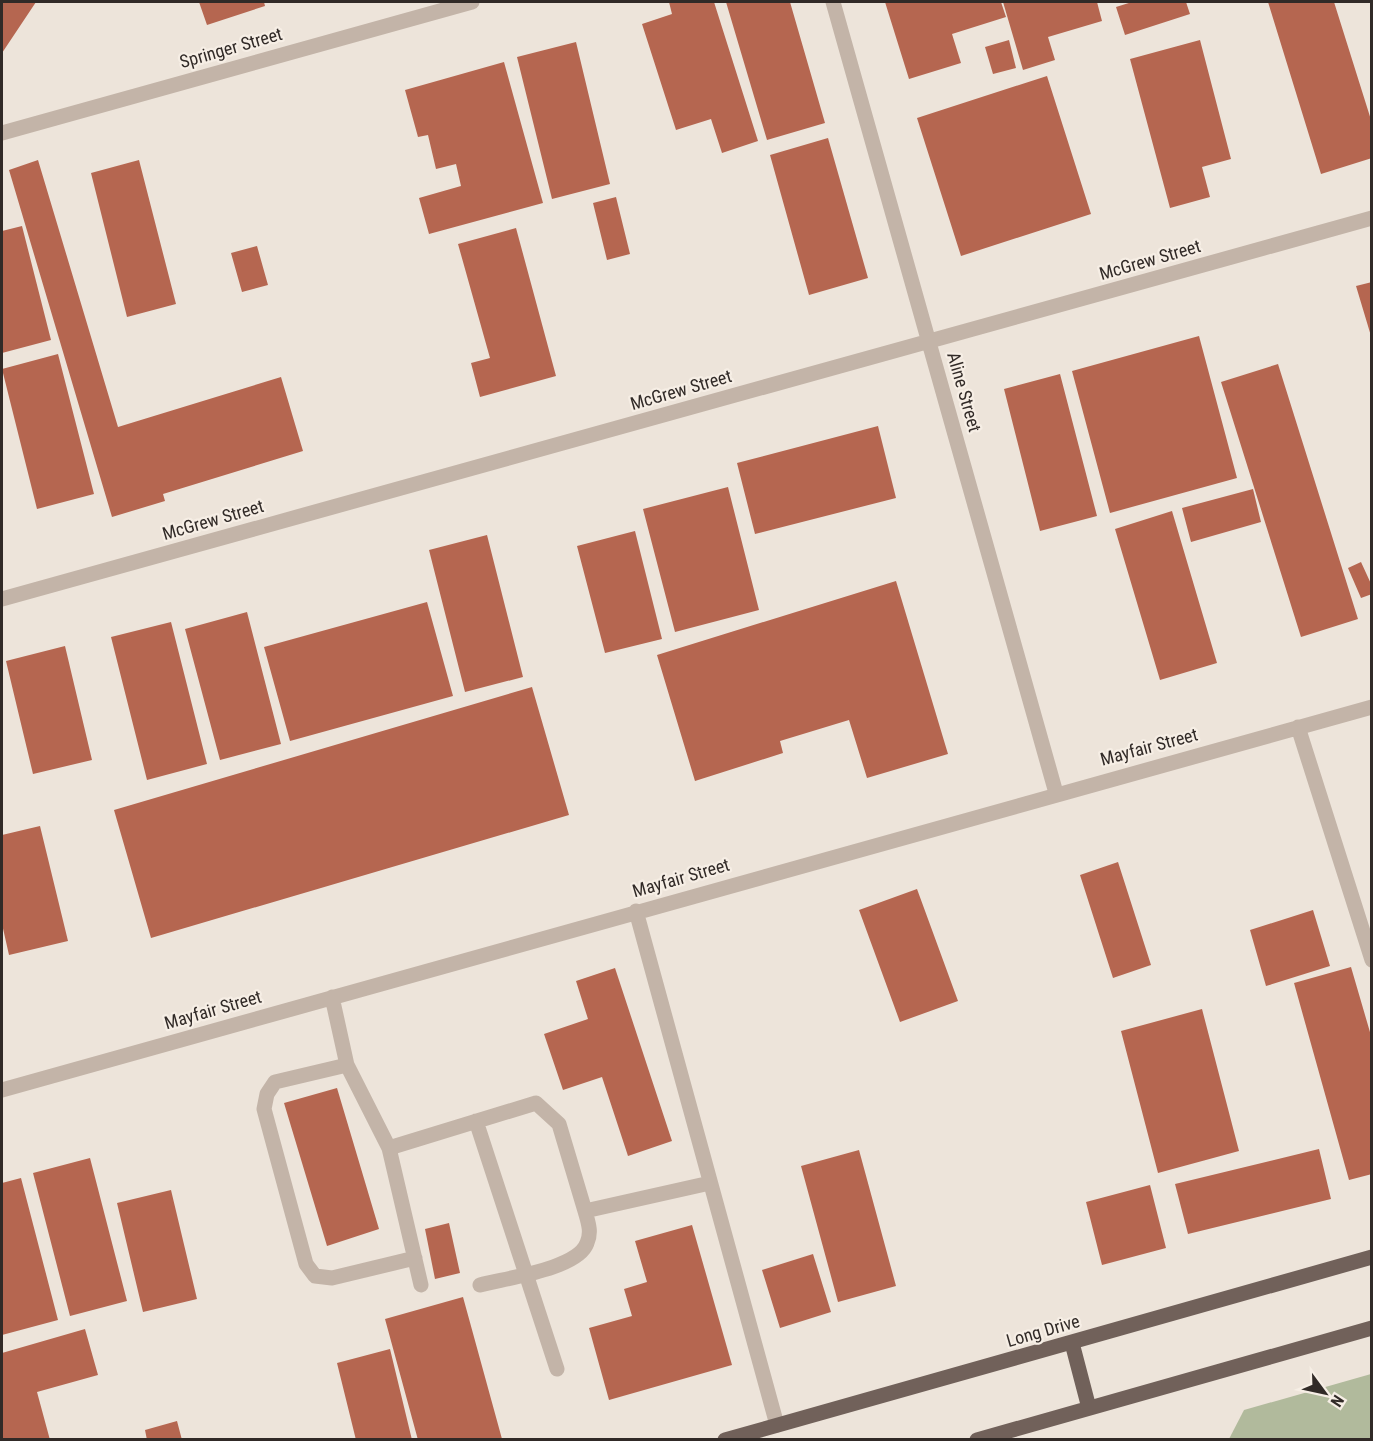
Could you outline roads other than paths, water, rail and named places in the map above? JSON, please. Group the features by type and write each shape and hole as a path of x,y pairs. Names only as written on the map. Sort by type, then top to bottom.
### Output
{"main road":[{"name":"Long Drive","path":"724,1440 1371,1257"},
{"path":"977,1440 1371,1328"},
{"path":"1072,1343 1089,1408"}],"street":[{"name":"Springer Street","path":"2,133 472,2"},
{"name":"Aline Street","path":"833,2 1056,793"},
{"name":"McGrew Street","path":"2,599 1371,218"},
{"name":"Mayfair Street","path":"2,1090 1056,793 1371,707"},
{"path":"1298,727 1371,960"},
{"path":"636,911 777,1425"},
{"path":"332,997 347,1065 389,1148 421,1285"},
{"path":"347,1065 275,1082 267,1094 264,1109 306,1264 315,1276 332,1278 415,1258"},
{"path":"389,1148 536,1103 559,1124 590,1229 587,1245 569,1263 480,1284"},
{"path":"476,1121 557,1369"},
{"path":"585,1211 710,1183"}]}
